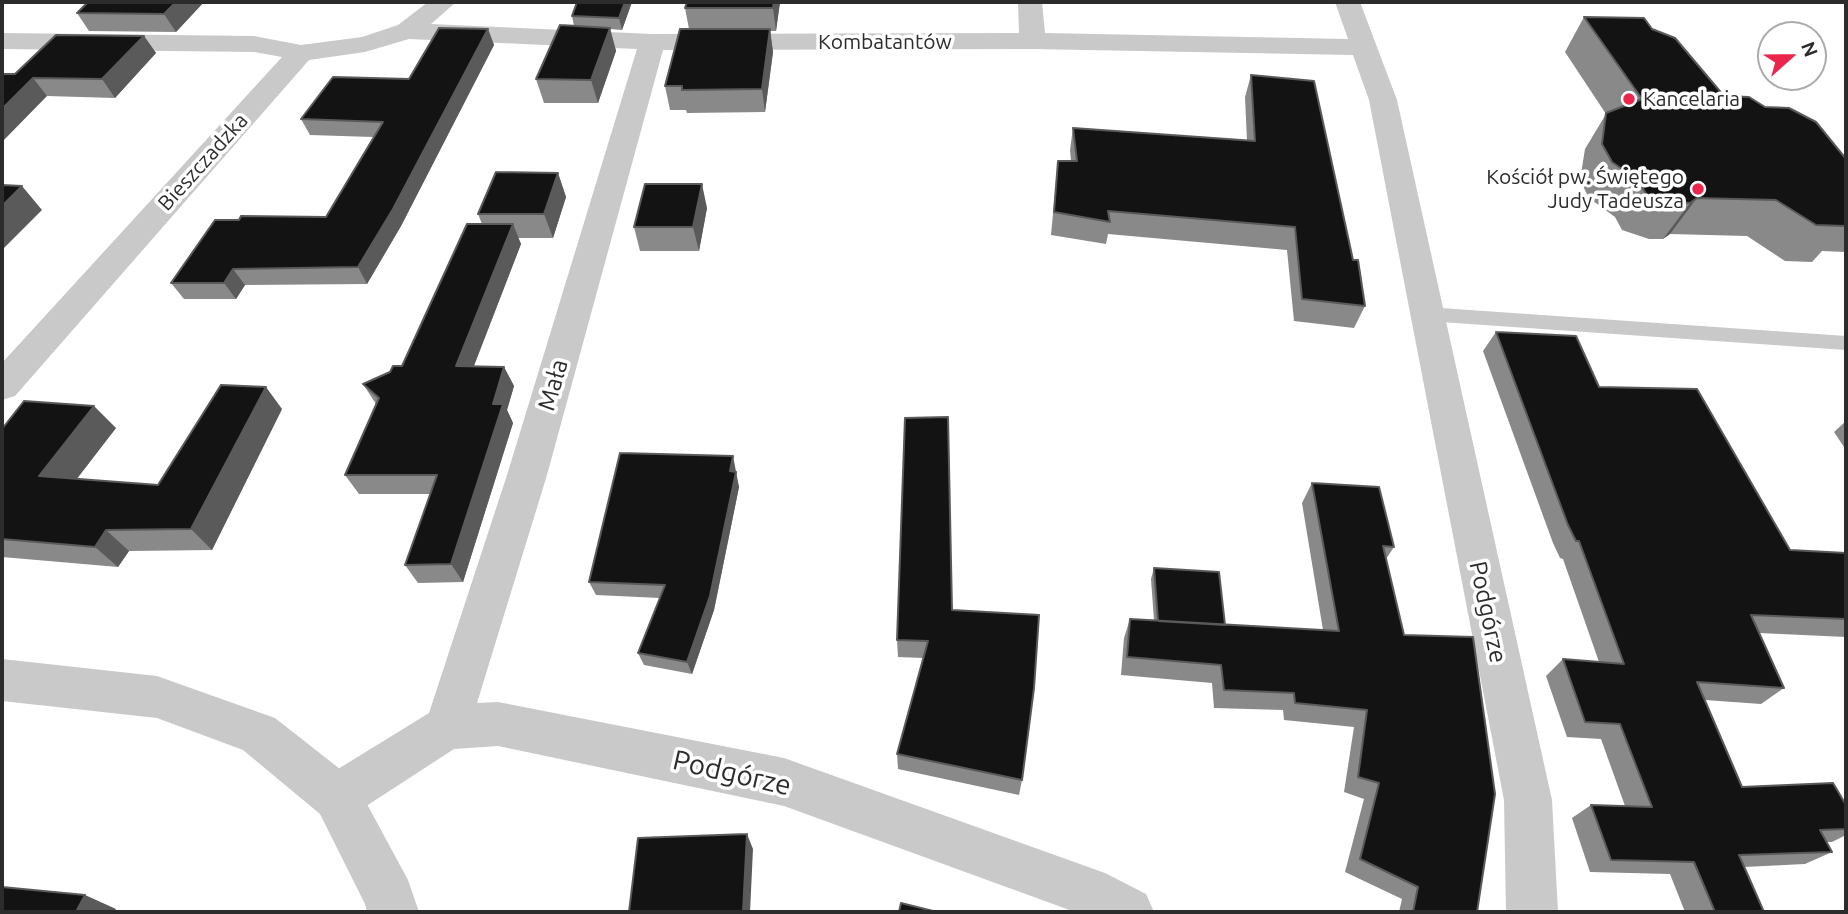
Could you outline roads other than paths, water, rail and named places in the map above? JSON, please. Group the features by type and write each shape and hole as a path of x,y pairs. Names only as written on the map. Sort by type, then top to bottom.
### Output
{"street":[{"path":"2,41 254,44 301,53 365,44 407,31 443,2"},
{"path":"1030,2 1033,41"},
{"name":"Podgórze","path":"1348,2 1383,100 1528,800 1532,912"},
{"name":"Kombatantów","path":"407,31 652,42 1033,41 1363,47"},
{"name":"Mała","path":"447,727 527,475 652,42"},
{"name":"Bieszczadzka","path":"2,386 301,53"},
{"path":"2,680 158,697 259,734 337,797 390,898 393,912"},
{"name":"Podgórze","path":"337,797 447,727 498,724 784,782 1087,891 1128,912"}],"lane":[{"path":"1426,314 1846,344"}],"place":[{"name":"Kancelaria","path":"1629,99"},
{"name":"Kościół pw. Świętego Judy Tadeusza","path":"1698,189"}]}
